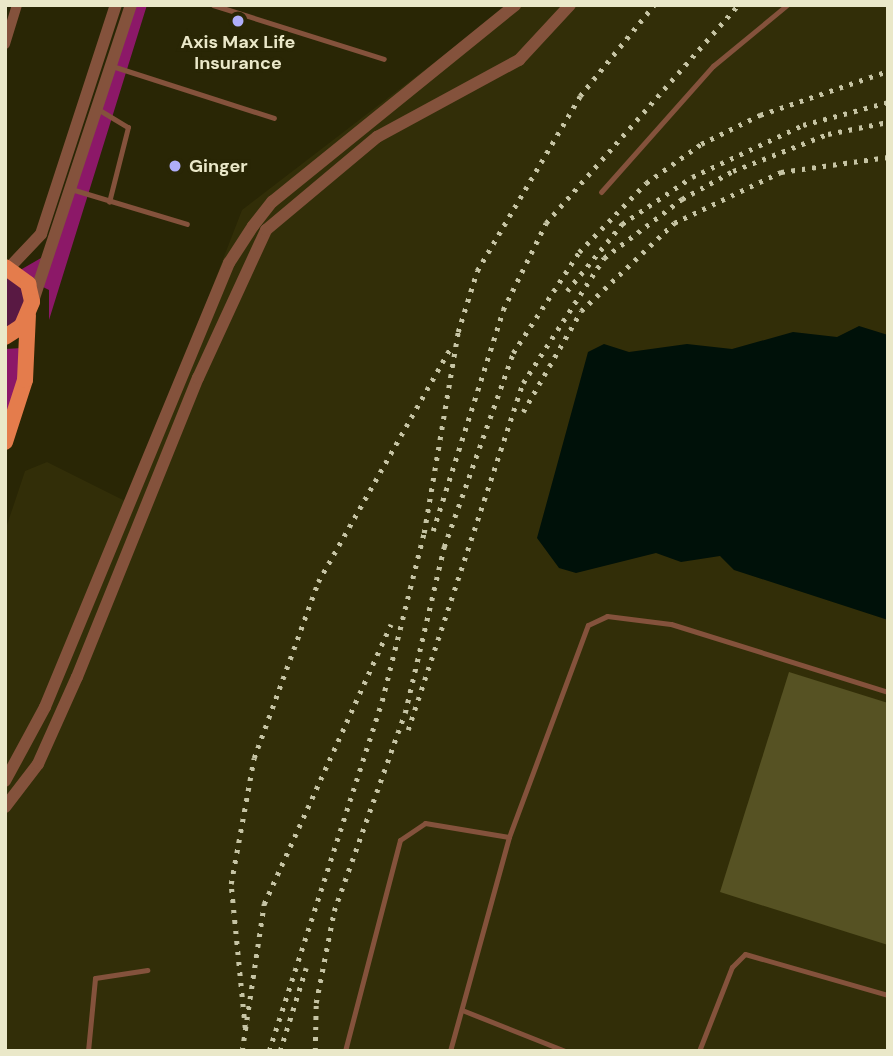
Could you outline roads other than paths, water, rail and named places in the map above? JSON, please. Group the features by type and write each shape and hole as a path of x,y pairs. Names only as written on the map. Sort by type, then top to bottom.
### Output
{"main road":[{"path":"5,442 25,380 29,313 28,284 7,268"},
{"path":"5,337 29,313"}],"street":[{"path":"5,44 17,5"},
{"path":"7,268 41,234 65,187 96,108 116,5"},
{"path":"29,313 104,64 131,5"},
{"path":"5,781 45,707 229,263 272,202 515,5"},
{"path":"5,807 38,764 77,677 247,268 267,230 316,185 431,104 480,86 519,60 570,5"},
{"path":"229,263 247,268"}],"lane":[{"path":"213,5 384,59"},
{"path":"601,192 713,66 787,5"},
{"path":"104,64 274,118"},
{"path":"96,108 128,127 109,202"},
{"path":"65,187 187,224"},
{"path":"450,1051 509,837 569,663 595,619 671,624 888,692"},
{"path":"345,1051 400,840 425,823 509,837"},
{"path":"699,1051 732,967 745,954 888,995"},
{"path":"88,1051 95,978 99,972 147,970"},
{"path":"462,1010 565,1051"}],"railway":[{"path":"269,1051 382,701 424,533 458,332 477,271 580,96 654,5"},
{"path":"433,531 503,310 546,223 738,5"},
{"path":"315,1051 316,1003 334,911 405,713 444,547 513,353 579,252 646,183 701,144 760,115 888,71"},
{"path":"567,291 622,224 692,177 803,125 888,102"},
{"path":"408,730 523,383 604,258 682,199 733,171 828,134 888,122"},
{"path":"523,412 581,311 674,223 781,172 888,157"},
{"path":"245,1028 231,884 254,758 318,582 451,347"},
{"path":"242,1051 264,904 391,624"},
{"path":"280,1051 306,968"}],"place":[{"name":"Axis Max Life Insurance","path":"238,21"},
{"name":"Ginger","path":"175,166"}]}
